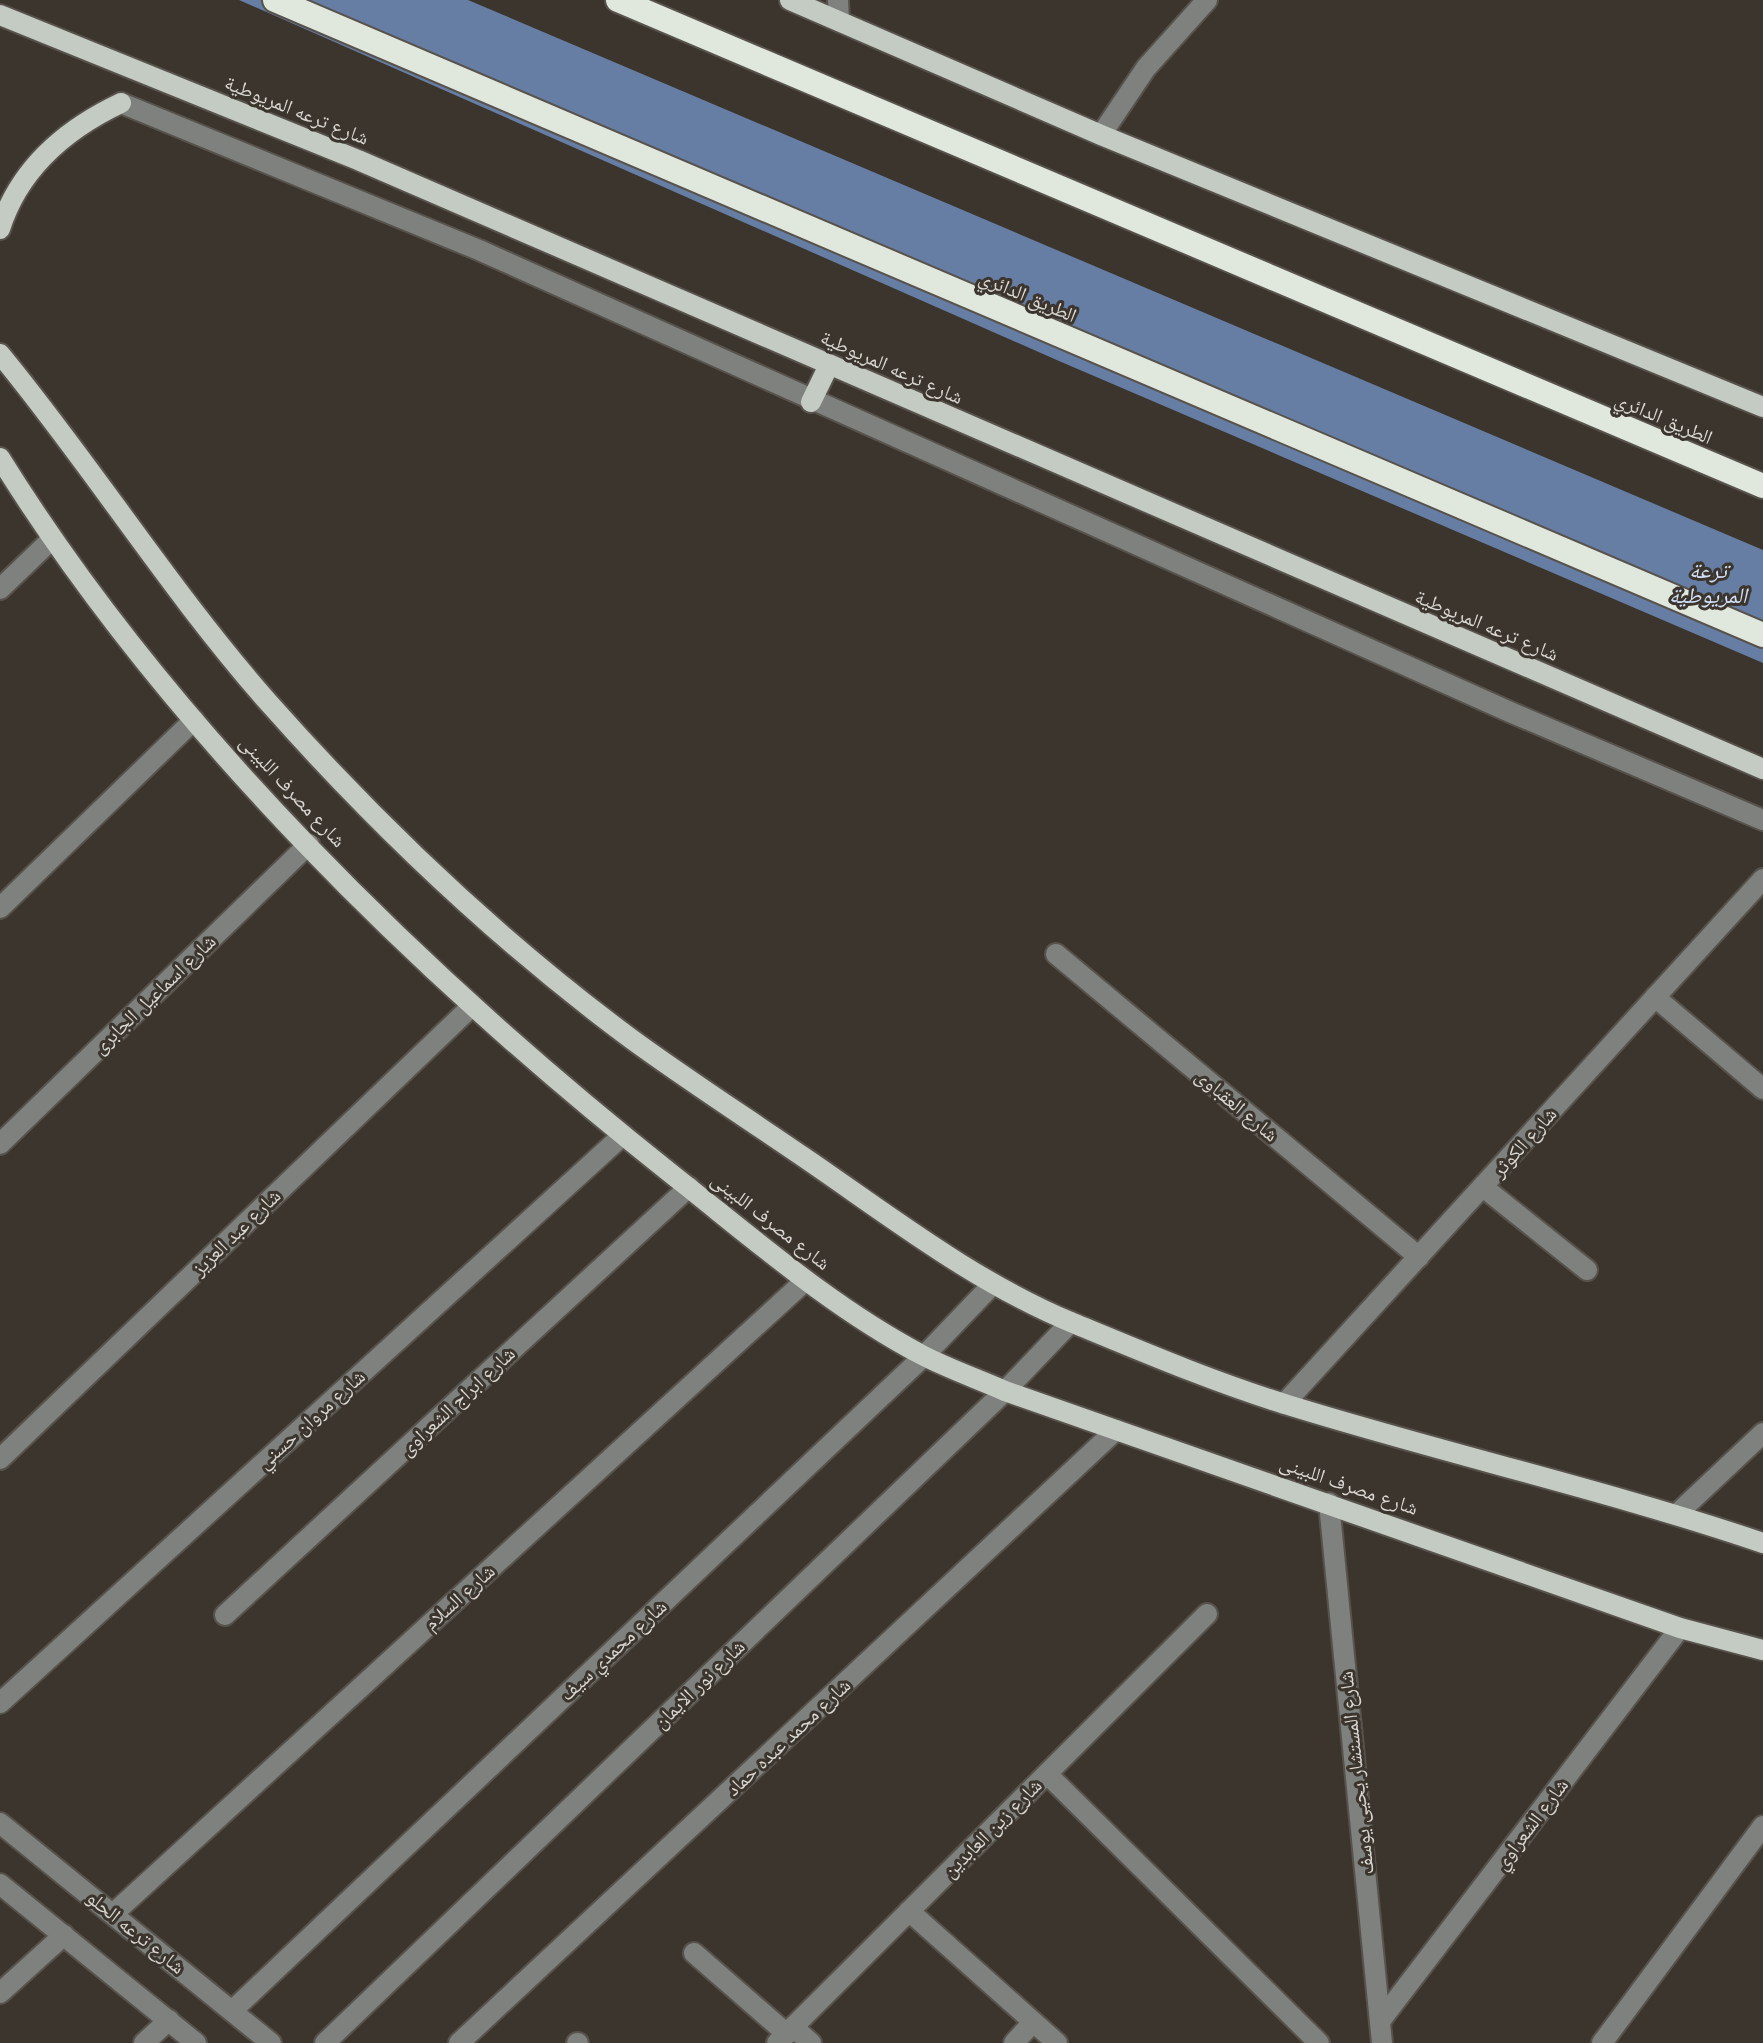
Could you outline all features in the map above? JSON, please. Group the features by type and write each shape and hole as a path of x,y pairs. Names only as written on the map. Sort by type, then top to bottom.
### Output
{"highway":[{"name":"الطريق الدائري","path":"275,0 1763,635"},
{"name":"الطريق الدائري","path":"618,0 1763,486"}],"main road":[{"path":"790,0 1101,135 1763,407"},
{"name":"شارع ترعه المريوطية","path":"0,15 358,160 1763,769"},
{"path":"0,229 19,188 62,137 90,117 121,103"},
{"name":"شارع مصرف اللبينى","path":"0,354 66,437 192,610 266,700 345,785 428,867 514,945 630,1038 992,1285 1071,1322 1284,1404 1677,1514 1763,1543"},
{"path":"811,402 829,365"},
{"name":"شارع مصرف اللبينى","path":"0,458 51,540 194,720 309,844 472,1006 623,1135 805,1281 924,1356 1005,1391 1680,1628 1763,1650"}],"street":[{"path":"838,0 839,21"},
{"path":"1101,135 1146,68 1207,0"},
{"path":"121,103 479,250 811,402 1495,706 1763,820"},
{"path":"0,589 51,540"},
{"path":"0,908 194,720"},
{"name":"شارع اسماعيل الجابرى","path":"0,1144 309,844"},
{"name":"شارع الكوثر","path":"1284,1404 1763,879"},
{"name":"شارع العقباوى","path":"1056,954 1419,1257"},
{"path":"1655,997 1763,1089"},
{"name":"شارع عبد العزيز","path":"0,1459 472,1006"},
{"name":"شارع مروان حسني","path":"0,1703 623,1135"},
{"name":"شارع ابراج الشعراوى","path":"225,1615 689,1187"},
{"path":"1483,1187 1587,1270"},
{"name":"شارع السلام","path":"114,1913 805,1281"},
{"name":"شارع محمدي سيف","path":"232,2011 924,1356 992,1285"},
{"name":"شارع نور الايمان","path":"325,2043 1005,1391 1071,1322"},
{"name":"شارع محمد عبده حماد","path":"459,2043 1116,1430"},
{"path":"1677,1514 1763,1433"},
{"name":"شارع المستشار يحيى يوسف","path":"1329,1503 1382,2043"},
{"name":"شارع زين العابدين","path":"786,2034 1207,1614"},
{"name":"شارع الشعراوي","path":"1381,2020 1680,1628"},
{"path":"1047,1774 1319,2043"},
{"name":"شارع ترعه الحلو","path":"0,1823 271,2043"},
{"path":"1602,2043 1763,1826"},
{"path":"0,1884 196,2043"},
{"path":"909,1911 1057,2043"},
{"path":"0,1993 64,1935"},
{"path":"694,1953 786,2034 811,2043"},
{"path":"144,2043 169,2020"},
{"path":"1014,2043 1033,2022"}],"water":[{"name":"ترعة المريوطية","path":"239,0 468,0 1763,550 1763,663 1059,361"}]}
